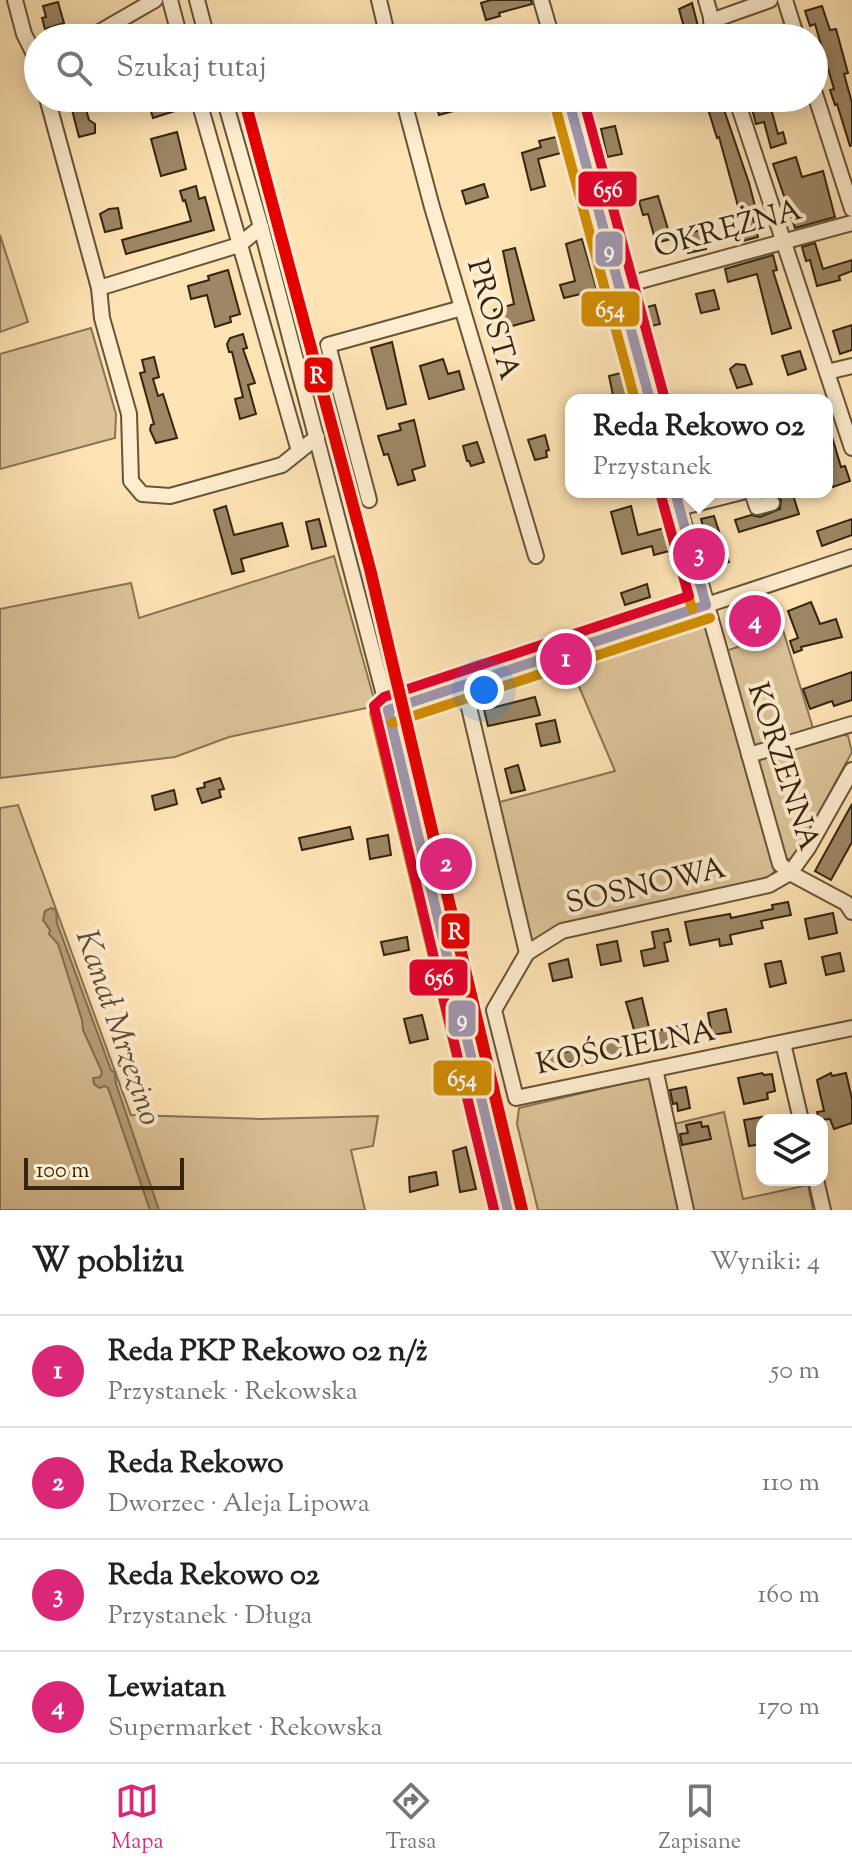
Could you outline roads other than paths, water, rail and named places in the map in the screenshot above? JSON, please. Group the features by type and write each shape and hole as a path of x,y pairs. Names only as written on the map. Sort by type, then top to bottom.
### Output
{"street":[{"path":"15,0 24,34"},
{"path":"113,24 155,0"},
{"path":"170,0 176,24"},
{"path":"197,0 203,24"},
{"path":"379,0 385,24"},
{"path":"541,0 548,24"},
{"path":"706,0 712,24"},
{"path":"711,21 770,0"},
{"path":"785,0 793,24"},
{"path":"51,112 99,288 102,318 129,414 131,481 142,494 170,496 282,465 317,437"},
{"path":"202,112 299,451"},
{"path":"228,112 388,710 508,1210"},
{"name":"PROSTA","path":"407,112 536,556"},
{"path":"572,112 648,394"},
{"path":"740,112 852,448"},
{"path":"821,112 852,209"},
{"name":"OKRĘŻNA","path":"618,287 852,223"},
{"path":"99,288 239,245 261,227"},
{"path":"369,500 328,345 462,308"},
{"path":"827,372 852,366"},
{"path":"283,394 302,389"},
{"name":"KORZENNA","path":"676,498 780,864 790,873 846,903 852,912"},
{"path":"679,508 718,498"},
{"path":"754,498 757,507 772,503"},
{"path":"388,710 852,557"},
{"path":"464,686 527,953"},
{"path":"749,755 852,724"},
{"path":"790,873 808,848 852,770"},
{"name":"SOSNOWA","path":"527,953 562,931 769,885 790,873"},
{"name":"KOŚCIELNA","path":"527,953 494,1010 516,1098 852,1028"},
{"path":"783,1043 800,1114"},
{"path":"655,1069 686,1210"},
{"path":"817,1186 823,1210"}],"place":[{"name":"Reda Rekowo 02","path":"699,554"},
{"name":"Lewiatan","path":"755,621"},
{"name":"Reda PKP Rekowo 02 n/ż","path":"566,659"},
{"name":"Reda Rekowo","path":"446,864"}],"water label":[{"name":"Kanał Mrzezino","path":"117,1028"}]}
